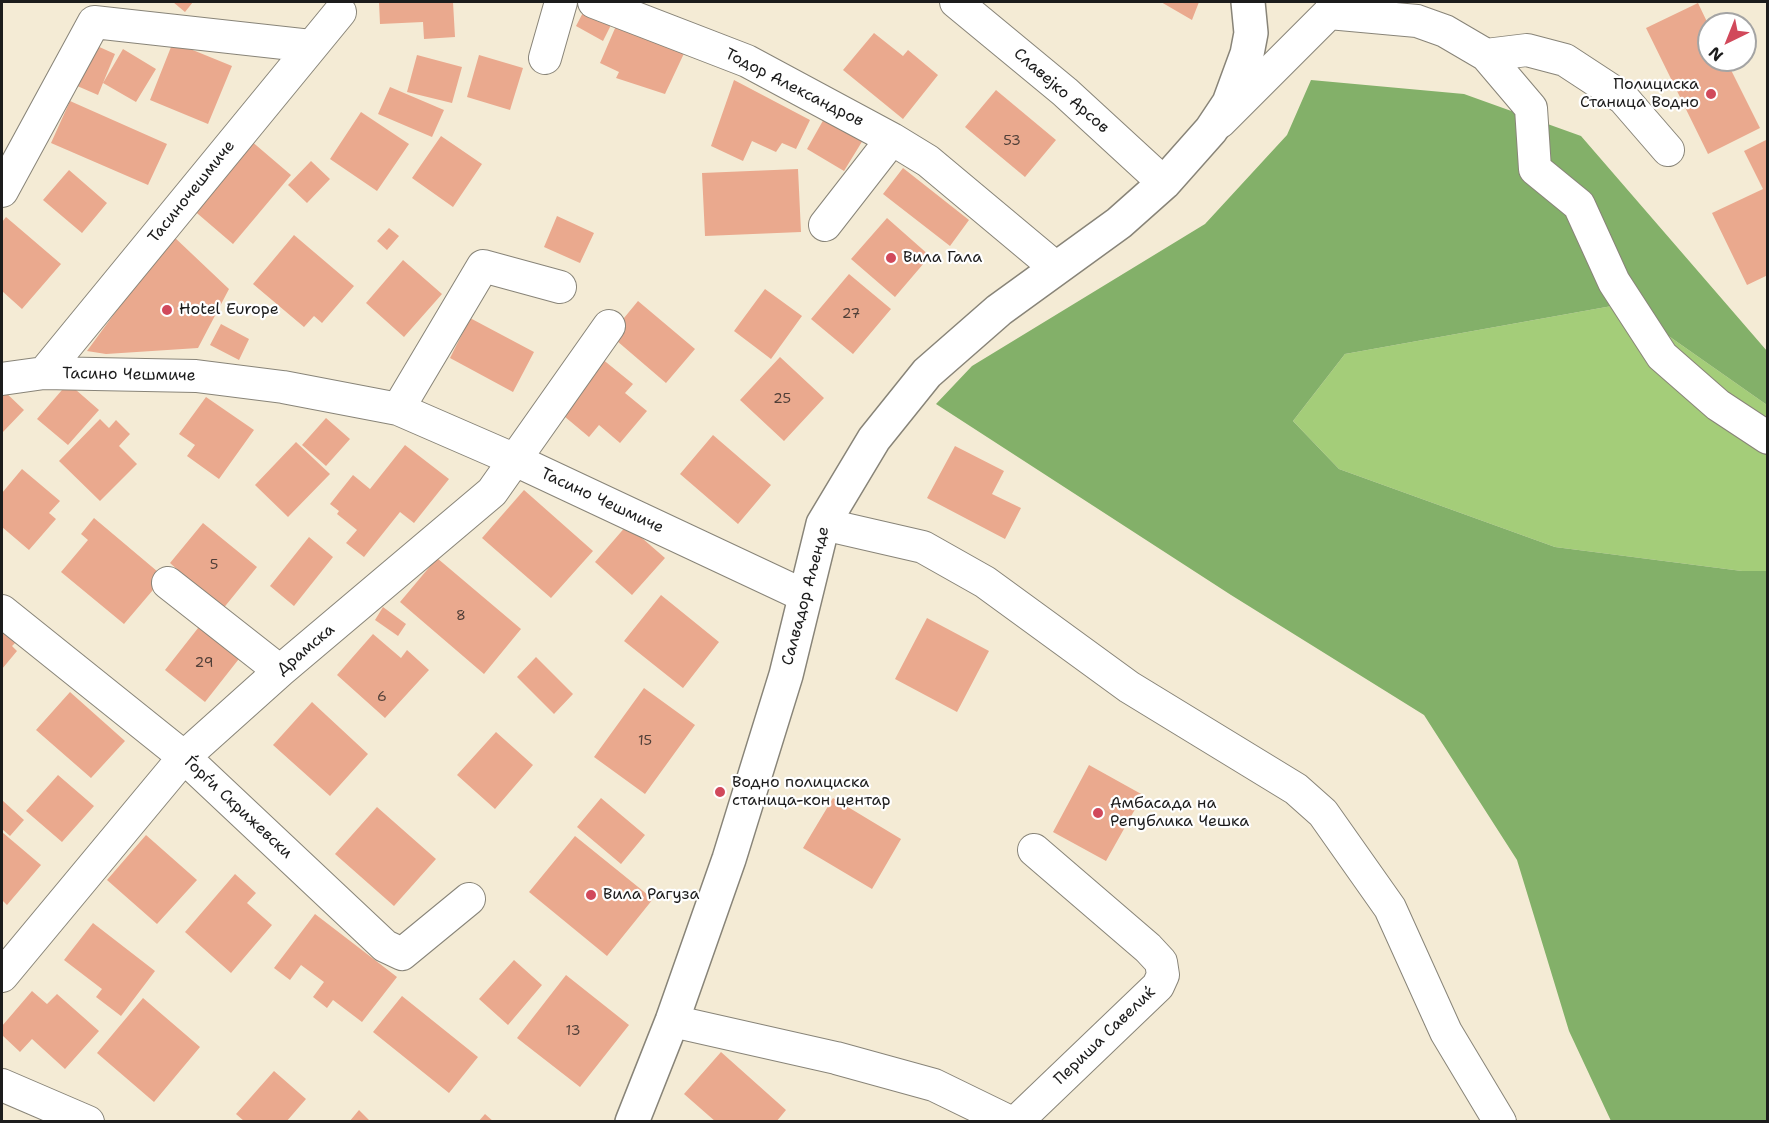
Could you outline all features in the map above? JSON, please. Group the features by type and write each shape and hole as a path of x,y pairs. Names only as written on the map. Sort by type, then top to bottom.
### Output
{"street":[{"path":"545,58 561,2"},
{"name":"Тодор Александров","path":"594,2 747,61 892,139 928,161 1056,268"},
{"name":"Славејко Арсов","path":"956,2 1065,92 1164,183"},
{"name":"Салвадор Аљенде","path":"642,1116 739,827 786,675 823,524 873,439 906,395 948,352 1056,268 1119,223 1164,183 1211,130 1229,103 1247,54 1251,33 1248,2"},
{"path":"1211,130 1332,7 1417,21 1445,31 1486,55 1530,108 1534,168 1579,205 1614,282 1662,356 1718,405 1767,438"},
{"name":"Тасиночешмиче","path":"44,373 340,12"},
{"path":"2,191 94,22 311,46"},
{"path":"1486,55 1527,50 1565,60 1623,98 1668,150"},
{"path":"825,225 892,139"},
{"path":"398,409 483,266 560,287"},
{"name":"Драмска","path":"2,976 184,758 280,671 492,492 504,477 513,459 609,326"},
{"name":"Тасино Чешмиче","path":"2,379 44,373 196,376 283,387 398,409 513,459 805,596"},
{"path":"823,524 923,547 985,582 1129,687 1296,789 1323,813 1390,908 1446,1032 1500,1122"},
{"path":"168,583 280,671"},
{"name":"Ѓорѓи Скрижевски","path":"2,611 184,758 385,946 402,954 469,899"},
{"name":"Периша Савелиќ","path":"1016,1122 1158,986 1163,975 1161,962 1148,948 1034,850"},
{"path":"672,1021 837,1058 934,1085 1010,1122"},
{"path":"2,1085 88,1122"}],"green space":[{"path":"1311,80 1464,94 1581,136 1767,351 1767,405 1623,304 1345,354 1293,421 1339,469 1555,547 1742,571 1767,571 1767,1121 1611,1121 1569,1031 1517,860 1424,715 1231,595 936,404 972,366 1205,224 1287,135"},
{"path":"1623,304 1767,405 1767,571 1742,571 1555,547 1339,469 1293,421 1345,354"}],"building":[{"path":"173,2 193,2 185,12"},
{"path":"379,2 453,2 455,37 424,39 423,22 380,24"},
{"path":"1161,2 1199,2 1192,20"},
{"path":"588,3 615,17 603,41 576,26"},
{"name":"Полициска Станица Водно","path":"1698,3 1702,12 1697,12 1697,72 1732,72 1760,128 1708,154 1646,28"},
{"path":"619,19 687,47 665,94 616,78 619,72 600,63"},
{"path":"874,33 903,56 908,50 938,75 903,119 843,70"},
{"path":"86,41 115,54 98,95 68,82"},
{"path":"173,42 232,66 208,124 150,100"},
{"path":"123,49 156,69 136,102 103,83"},
{"path":"417,55 462,67 452,103 407,92"},
{"path":"479,55 523,68 510,110 467,97"},
{"path":"734,80 810,120 796,149 782,143 776,152 752,141 743,161 711,146"},
{"path":"390,87 444,110 432,137 378,114"},
{"path":"996,90 1056,140 1025,177 965,127"},
{"path":"70,101 167,144 148,185 51,143"},
{"path":"361,112 409,144 377,191 330,159"},
{"path":"825,117 863,140 844,171 807,149"},
{"path":"441,136 482,164 453,207 412,178"},
{"path":"1768,139 1768,275 1747,285 1712,213 1763,189 1744,151"},
{"path":"250,140 291,175 233,244 191,208"},
{"path":"311,161 330,179 307,203 288,185"},
{"path":"903,168 969,220 950,246 883,194"},
{"path":"798,169 801,232 705,236 702,173"},
{"path":"69,170 107,203 82,233 43,200"},
{"path":"557,216 594,233 580,263 544,247"},
{"path":"6,217 61,264 22,309 2,291 2,222"},
{"name":"Вила Гала","path":"887,218 930,256 895,297 851,259"},
{"path":"389,228 399,236 387,250 377,241"},
{"name":"Hotel Europe","path":"172,235 229,289 198,348 106,354 87,351"},
{"path":"294,235 354,286 322,323 314,316 304,327 253,284"},
{"path":"403,260 442,294 404,337 366,303"},
{"path":"849,274 891,309 853,354 811,319"},
{"path":"765,289 802,316 771,359 734,331"},
{"path":"638,301 695,349 666,383 610,335"},
{"path":"470,318 534,352 513,392 450,358"},
{"path":"221,324 249,339 239,360 210,345"},
{"path":"596,354 633,384 625,393 647,411 620,443 599,425 589,437 552,406"},
{"path":"780,357 824,398 784,441 740,400"},
{"path":"68,383 99,410 68,445 37,419"},
{"path":"2,389 24,410 2,433"},
{"path":"206,397 254,430 219,479 187,456 195,445 179,434"},
{"path":"326,418 350,439 326,466 302,445"},
{"path":"100,419 109,428 116,420 130,434 119,446 137,464 100,501 59,461"},
{"path":"713,435 771,485 738,524 680,474"},
{"path":"296,442 330,474 288,517 255,485"},
{"path":"405,445 449,479 414,523 400,512 364,557 346,543 357,530 337,514 339,511 330,504 353,475 370,489"},
{"path":"955,446 1004,471 992,494 1021,508 1005,539 927,498"},
{"path":"22,469 60,501 49,513 56,519 29,550 2,527 2,493"},
{"path":"524,490 593,551 551,598 482,538"},
{"path":"94,518 164,577 124,624 61,572 88,540 81,534"},
{"path":"203,523 257,567 222,610 170,563"},
{"path":"627,525 665,558 632,595 595,562"},
{"path":"309,537 333,557 294,606 270,586"},
{"path":"437,558 521,629 484,674 400,602"},
{"path":"661,595 719,642 683,688 624,641"},
{"path":"383,607 406,624 398,636 375,620"},
{"path":"927,618 989,651 957,712 895,679"},
{"path":"2,620 21,637 12,646 17,651 2,669"},
{"path":"202,623 242,655 205,702 165,670"},
{"path":"373,634 401,658 407,650 429,670 385,718 337,675"},
{"path":"536,657 573,694 554,714 517,677"},
{"path":"644,688 695,725 645,794 594,757"},
{"path":"70,692 125,741 91,778 36,730"},
{"path":"312,702 368,754 330,796 273,745"},
{"path":"496,732 533,765 495,809 457,775"},
{"name":"Амбасада на Република Чешка","path":"1089,765 1143,795 1106,861 1053,832"},
{"path":"58,775 94,806 62,842 26,811"},
{"path":"601,798 645,835 621,864 577,827"},
{"path":"833,798 901,839 872,889 803,848"},
{"path":"2,800 24,820 10,836 2,829"},
{"path":"377,807 436,859 394,906 335,854"},
{"path":"2,832 41,865 7,905 2,900"},
{"path":"146,835 197,880 157,924 107,880"},
{"name":"Вила Рагуза","path":"575,836 653,899 607,956 529,892"},
{"path":"235,874 256,893 247,903 272,925 231,973 185,932"},
{"path":"315,914 397,977 362,1022 333,1000 327,1008 313,997 324,982 301,965 290,980 274,968"},
{"path":"93,923 155,971 121,1016 96,997 102,989 64,960"},
{"path":"514,960 542,985 508,1025 479,999"},
{"path":"566,975 629,1025 580,1087 517,1038"},
{"path":"32,991 47,1004 57,994 99,1031 65,1069 32,1039 20,1052 2,1035 2,1026"},
{"path":"402,996 478,1057 449,1093 373,1032"},
{"path":"143,998 200,1047 154,1102 97,1053"},
{"path":"721,1052 786,1110 776,1122 716,1122 684,1094"},
{"path":"274,1071 306,1099 286,1122 245,1122 236,1114"},
{"path":"359,1110 371,1122 349,1122"},
{"path":"485,1114 494,1122 478,1122"}],"place":[{"name":"Полициска Станица Водно","path":"1711,94"},
{"name":"Вила Гала","path":"891,258"},
{"name":"Hotel Europe","path":"167,310"},
{"name":"Водно полициска станица-кон центар","path":"720,792"},
{"name":"Амбасада на Република Чешка","path":"1098,813"},
{"name":"Вила Рагуза","path":"591,895"}]}
